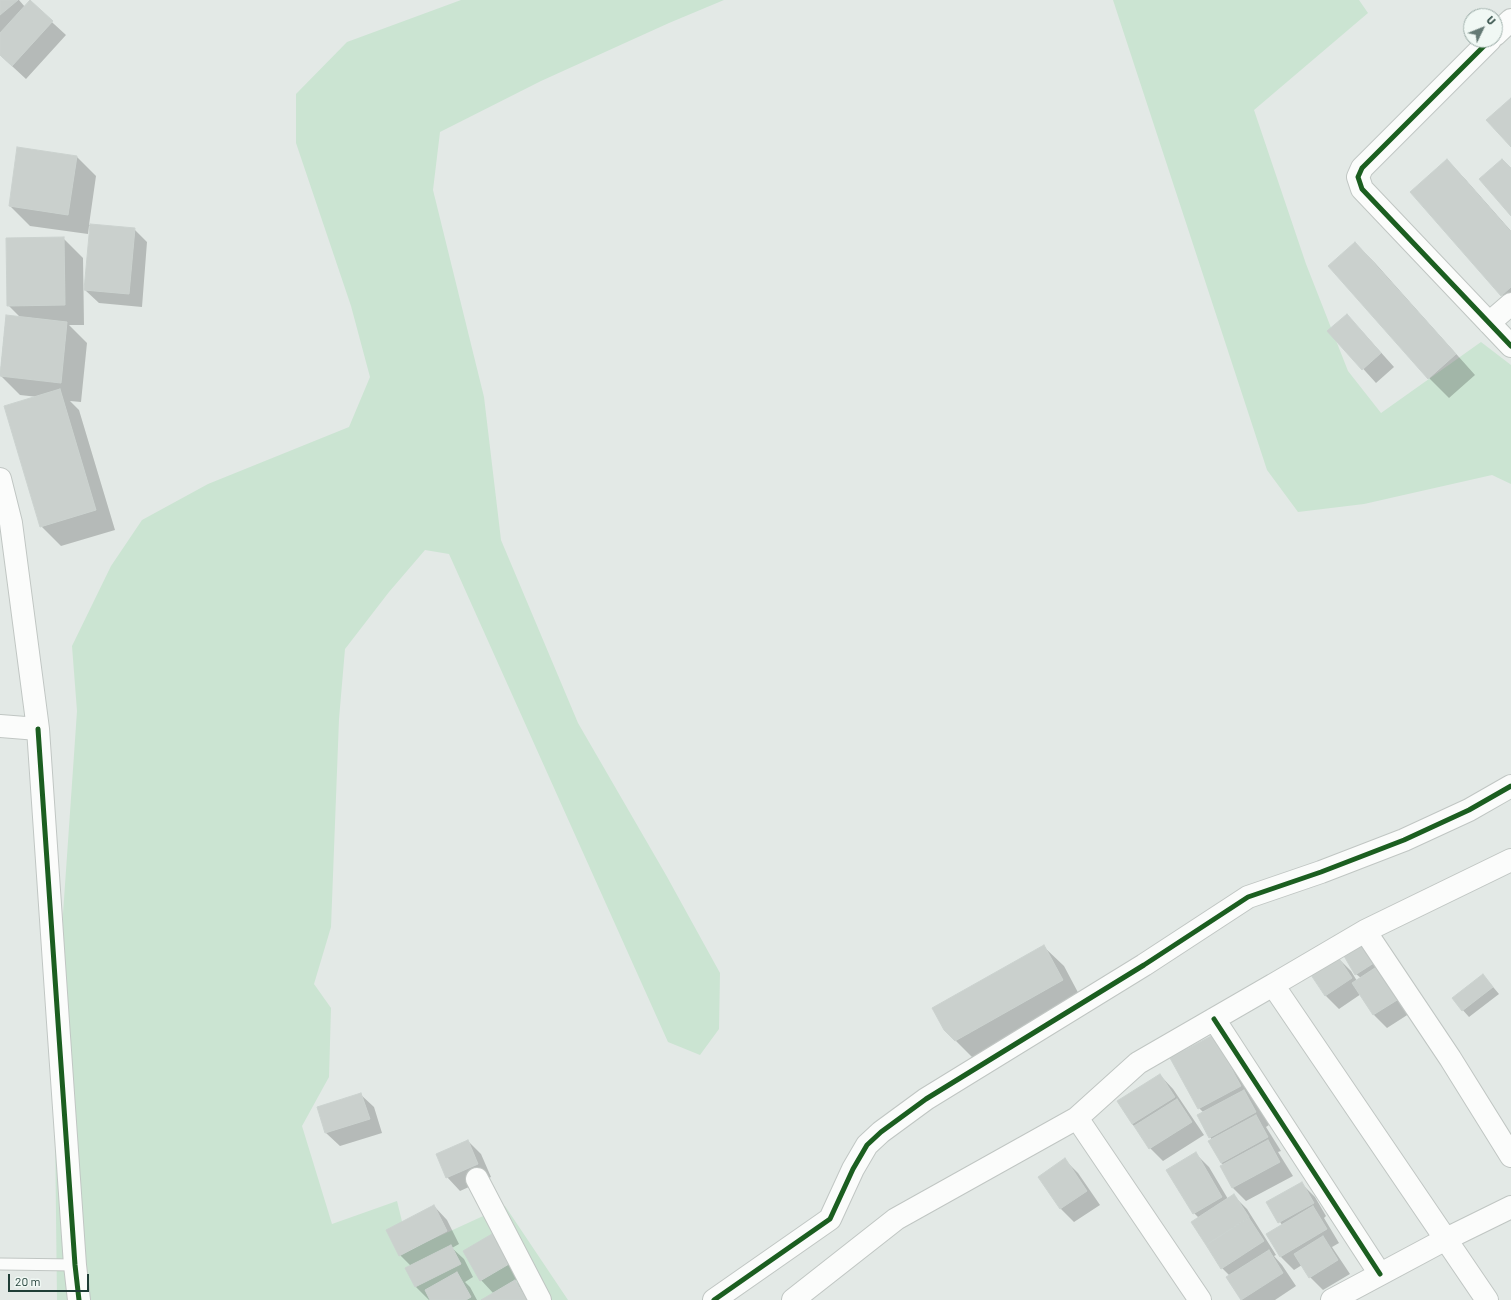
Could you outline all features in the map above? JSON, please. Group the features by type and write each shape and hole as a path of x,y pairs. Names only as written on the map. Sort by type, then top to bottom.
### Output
{"street":[{"path":"1485,48 1362,168 1358,177 1362,189 1511,346"},
{"path":"1489,322 1511,304"},
{"path":"0,479 7,503 7,544 38,729 75,1265 79,1300"},
{"path":"0,726 38,729"},
{"path":"714,1300 830,1219 853,1169 867,1145 881,1132 926,1099 1144,965 1248,897 1322,872 1404,840 1469,810 1511,786"},
{"path":"793,1300 896,1219 1077,1118 1138,1063 1273,986 1365,931 1511,860"},
{"path":"1365,931 1450,1058 1511,1156"},
{"path":"1273,986 1487,1300"},
{"path":"1214,1019 1380,1274"},
{"path":"1077,1118 1200,1300"},
{"path":"477,1179 540,1300"},
{"path":"1332,1300 1446,1239 1511,1207"}],"lane":[{"path":"0,1264 75,1265"}],"green space":[{"path":"461,0 724,0 669,23 541,81 440,132 433,190 484,397 501,540 578,723 666,875 720,973 719,1029 700,1055 668,1042 449,554 425,550 389,592 345,649 339,719 331,927 314,984 331,1008 329,1077 302,1126 332,1224 397,1201 409,1250 505,1206 568,1300 57,1300 54,1044 77,711 72,646 111,566 142,520 208,484 349,427 370,377 351,306 296,143 296,94 347,42"},
{"path":"1113,0 1359,0 1368,13 1254,110 1306,264 1348,371 1381,413 1481,342 1511,365 1511,484 1492,475 1364,504 1298,512 1267,470"}],"building":[{"path":"0,0 18,0 0,15"},
{"path":"30,0 53,21 12,66 0,55 0,33"},
{"path":"1511,98 1511,147 1486,120"},
{"path":"17,147 77,156 68,215 9,206"},
{"path":"1447,159 1511,232 1511,287 1501,296 1410,192"},
{"path":"1502,159 1511,168 1511,216 1479,179"},
{"path":"90,224 135,228 129,294 84,290"},
{"path":"64,237 65,305 7,306 6,238"},
{"path":"1355,242 1456,354 1428,379 1328,266"},
{"path":"1347,314 1381,353 1362,370 1327,331"},
{"path":"6,315 67,322 61,383 0,376"},
{"path":"60,389 96,510 40,527 4,406"},
{"path":"1365,943 1377,961 1355,975 1344,956"},
{"path":"1044,945 1063,980 955,1041 944,1030 932,1008"},
{"path":"1338,957 1352,978 1325,996 1311,975"},
{"path":"1381,964 1402,997 1373,1015 1352,983"},
{"path":"1483,974 1493,987 1462,1011 1452,998"},
{"path":"1213,1035 1241,1086 1198,1109 1170,1058"},
{"path":"1160,1074 1175,1097 1132,1124 1117,1101"},
{"path":"1244,1090 1256,1112 1209,1138 1197,1115"},
{"path":"361,1093 370,1119 325,1133 317,1107"},
{"path":"1177,1099 1192,1122 1149,1149 1134,1126"},
{"path":"1256,1115 1268,1137 1221,1163 1208,1141"},
{"path":"468,1140 478,1164 446,1178 436,1154"},
{"path":"1268,1140 1280,1162 1232,1188 1220,1166"},
{"path":"1196,1152 1222,1197 1193,1214 1166,1170"},
{"path":"1065,1158 1087,1191 1060,1209 1038,1177"},
{"path":"1302,1182 1314,1203 1278,1223 1266,1202"},
{"path":"1234,1194 1249,1217 1206,1245 1191,1222"},
{"path":"434,1205 447,1231 399,1256 386,1230"},
{"path":"1313,1206 1327,1229 1280,1257 1266,1234"},
{"path":"1249,1218 1264,1241 1221,1269 1206,1245"},
{"path":"492,1234 509,1264 480,1281 463,1251"},
{"path":"1323,1236 1338,1260 1309,1278 1294,1254"},
{"path":"451,1245 461,1264 415,1287 405,1268"},
{"path":"1269,1250 1283,1273 1241,1300 1226,1277"},
{"path":"457,1272 471,1297 466,1300 430,1300 425,1290"},
{"path":"515,1280 527,1300 481,1300"}],"cycle path":[{"path":"1482,48 1362,168 1358,177 1362,189 1511,346"},
{"path":"38,729 75,1265 79,1300"},
{"path":"714,1300 830,1219 853,1169 867,1145 881,1132 926,1099 1144,965 1248,897 1321,872 1404,840 1469,810 1511,786"},
{"path":"1214,1019 1380,1274"}]}
